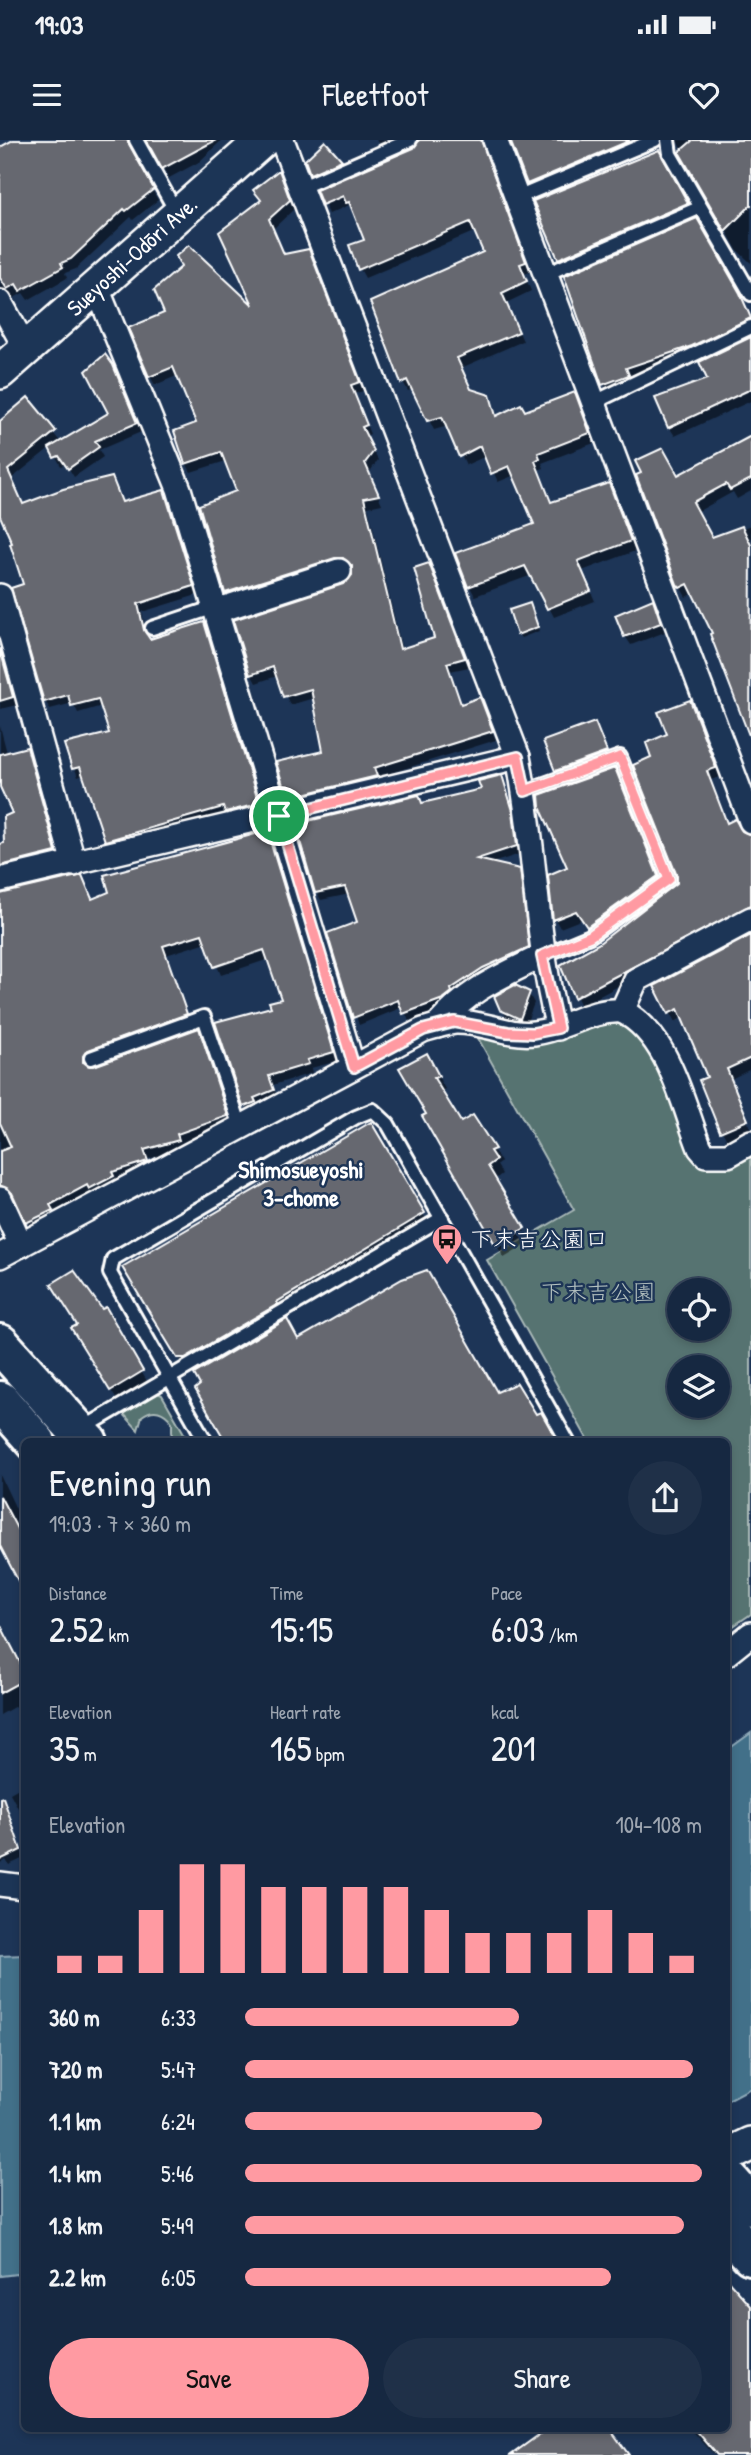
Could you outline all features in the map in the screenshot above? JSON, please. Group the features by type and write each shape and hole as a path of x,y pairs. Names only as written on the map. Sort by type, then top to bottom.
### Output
{"highway":[{"path":"0,1344 83,1436"},
{"path":"0,1401 32,1438"},
{"path":"730,2181 751,2205"},
{"path":"730,2232 751,2255"}],"street":[{"name":"Sueyoshi-Odōri Ave.","path":"0,372 263,140"},
{"path":"282,140 518,757 525,791 542,956 558,1028"},
{"path":"495,140 751,821"},
{"path":"97,288 179,489 354,1067"},
{"path":"0,302 26,349"},
{"path":"216,609 339,571"},
{"path":"0,596 74,864"},
{"path":"0,880 279,816 518,757"},
{"path":"622,1011 636,980 751,919"},
{"path":"437,1027 458,1002 474,991 542,956"},
{"path":"0,1256 423,1030 454,1022 508,1032 533,1033 558,1028 593,1013 622,1011 637,1018 652,1034 664,1057 700,1148 706,1155 728,1156 751,1142"},
{"path":"0,1199 21,1245"},
{"path":"730,1651 751,1634"},
{"path":"0,1884 21,1887"},
{"path":"730,2154 751,2144"}],"lane":[{"path":"136,140 178,215"},
{"path":"300,188 410,140"},
{"path":"517,198 655,140"},
{"path":"668,140 670,153 699,208 751,294"},
{"path":"546,274 699,208"},
{"path":"595,402 751,327"},
{"path":"152,628 216,609"},
{"path":"525,791 620,757 669,879 590,936 542,956"},
{"path":"91,1058 204,1017 241,1127"},
{"path":"204,1438 110,1273 113,1259 297,1158 359,1122 373,1110 381,1114 566,1438"},
{"path":"83,1436 168,1375 442,1218"}],"green space":[{"name":"下末吉公園","path":"621,1020 645,1038 703,1162 728,1165 751,1155 751,1614 730,1628 730,1438 587,1438 487,1260 574,1210 474,1031 578,1029"},
{"path":"156,1392 162,1395 187,1438 169,1438 172,1422 162,1413 155,1411 142,1416 138,1430 122,1412"}],"water":[{"path":"751,1733 751,2088 730,2099 730,1748"},
{"path":"21,1955 21,2273 0,2276 0,1956"}],"building":[{"path":"13,140 127,140 154,189 126,211 124,209 71,259 61,263 63,267 20,291 16,284 7,289 0,278 0,147"},
{"path":"146,140 216,140 162,169"},
{"path":"419,140 481,140 526,262 520,264 527,281 502,293 519,332 457,358 471,389 490,395 496,416 521,404 525,411 575,392 590,433 538,453 540,458 535,461 551,502 609,483 631,541 578,561 591,591 547,609 525,566 468,587 455,553 534,524 509,466 491,474 480,446 459,457 442,417 427,421 407,380 401,383 370,302 483,252 470,222 358,270 349,245 364,240 349,202 346,203 343,196 322,205 316,190 414,148"},
{"path":"510,140 629,140 629,141 527,184"},
{"path":"693,140 751,140 751,205 725,231 679,152"},
{"path":"325,141 342,160 310,174 305,160"},
{"path":"659,150 688,203 558,259 533,201"},
{"path":"279,170 290,200 269,219 284,254 309,249 360,382 351,385 367,425 362,427 374,451 365,463 379,495 364,498 400,649 434,638 414,568 429,563 465,658 447,663 461,704 480,697 493,731 374,768 377,776 287,798 276,762 323,751 311,689 283,697 273,667 250,675 233,620 343,584 352,575 352,566 343,558 335,558 225,593 199,505 236,491 221,452 185,464 174,431 196,423 173,367 149,377 128,328 164,313 154,290 181,267 176,256 189,245 253,305 219,232 261,200 253,190"},
{"path":"697,218 740,293 751,318 692,346 626,368 629,375 602,385 564,276"},
{"path":"751,337 751,389 668,428 655,398 707,379 699,362"},
{"path":"105,354 113,365 137,423 95,441 99,447 68,469 59,456 54,458 49,448 108,413 86,371"},
{"path":"28,397 56,431 8,470 23,504 63,489 112,477 122,502 164,490 194,586 138,604 144,630 150,639 204,622 259,804 225,812 223,807 105,841 80,767 72,769 64,744 109,733 98,699 71,706 68,695 44,702 11,588 23,584 10,544 12,543 0,516 0,421"},
{"path":"751,436 751,479 730,490 726,484 693,502 712,537 742,526 751,545 750,738 710,634 712,633 688,584 680,588 677,584 636,475 641,473 635,461 663,448 678,475"},
{"path":"653,599 661,623 624,637 615,615"},
{"path":"530,603 538,627 517,635 509,610"},
{"path":"0,649 13,697 0,701"},
{"path":"690,700 716,768 707,771 727,823 735,819 742,831 751,835 751,905 574,998 560,965 598,944 677,883 677,876 633,765 651,757 646,743 667,734 658,712"},
{"path":"595,722 607,752 555,771 543,741"},
{"path":"27,747 56,852 0,866 0,844 4,843 3,817 12,813 0,787 0,754"},
{"path":"615,768 658,876 587,927 576,911 553,920 548,875 567,867 540,807 539,795"},
{"path":"502,775 513,811 517,846 477,859 520,869 529,947 483,968 451,989 452,992 443,999 403,1014 398,1000 353,1018 327,933 357,922 345,887 315,893 295,824 419,795 422,803 481,789 478,781"},
{"path":"267,831 334,1052 307,1060 309,1064 269,1076 274,1090 254,1098 256,1102 243,1107 215,1022 271,1007 269,1002 281,999 264,950 214,967 202,934 163,946 187,1014 88,1050 83,1056 83,1062 94,1066 199,1028 228,1116 177,1134 179,1140 144,1150 148,1161 112,1172 114,1176 89,1189 87,1185 50,1205 53,1210 26,1223 12,1193 0,1185 0,1151 11,1147 0,1123 0,894 82,875 92,899 109,892 104,875"},
{"path":"751,935 751,1058 727,1069 748,1120 720,1132 699,1080 707,1077 678,1009 668,1014 654,986"},
{"path":"515,985 530,992 520,1019 500,1010 494,996"},
{"path":"427,1053 439,1076 434,1078 461,1122 473,1115 495,1149 490,1151 496,1160 488,1166 525,1228 496,1246 422,1116 426,1114 399,1068"},
{"path":"371,1122 425,1213 277,1302 278,1304 185,1358 177,1358 122,1267"},
{"path":"74,1270 102,1309 106,1307 143,1371 110,1391 71,1328 77,1325 51,1284"},
{"path":"427,1270 497,1392 517,1383 536,1414 541,1412 556,1438 224,1438 195,1389 200,1385 194,1374 287,1319 298,1339 402,1279"},
{"path":"0,1496 21,1536 21,1586 0,1546"},
{"path":"0,1624 21,1664 21,1682 0,1693"},
{"path":"3,1797 21,1850 0,1860 0,1798"},
{"path":"730,2282 751,2306 751,2455 717,2455 698,2432 730,2432"},
{"path":"543,2432 612,2432 629,2455 511,2455"}],"place":[{"name":"下末吉公園口","path":"447,1266"}],"district":[{"name":"Shimosueyoshi 3-chome","path":"301,1184"}],"route":[{"path":"518,757 525,791 620,757 669,879 590,936 542,956 558,1028 533,1033 508,1032 454,1022 423,1030 354,1067 279,816 518,757"}]}
